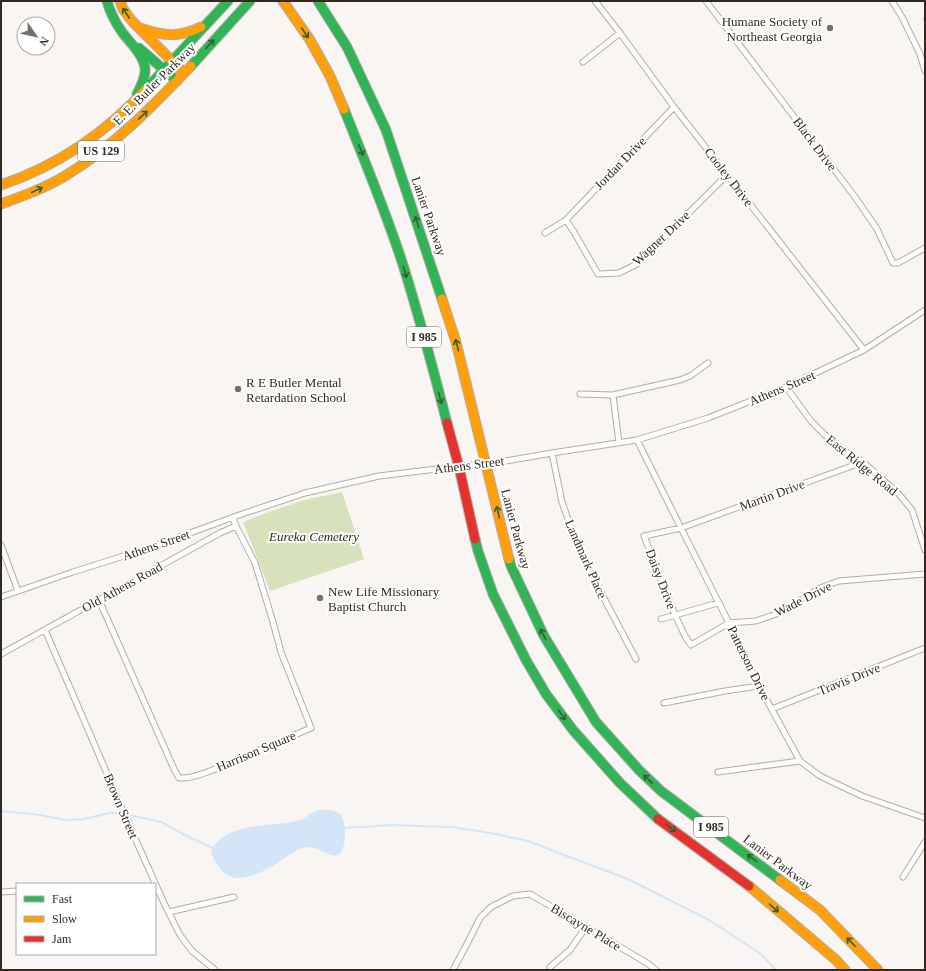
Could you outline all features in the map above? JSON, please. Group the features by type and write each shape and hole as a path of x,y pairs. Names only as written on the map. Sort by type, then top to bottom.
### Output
{"highway":[{"path":"107,1 112,17 142,57 145,67 145,76 142,87 129,107"},
{"path":"120,1 123,9 138,28 184,73"},
{"name":"E. E. Butler Parkway","path":"1,185 13,181 64,157 99,132 129,107 228,1"},
{"name":"E. E. Butler Parkway","path":"1,204 19,198 61,178 85,163 131,127 148,112 250,1"},
{"name":"I 985","path":"283,1 310,40 330,76 366,163 393,236 428,350 459,467 478,551 493,594 526,660 546,694 572,730 620,783 657,818 752,889 836,960 844,970"},
{"name":"Lanier Parkway","path":"318,1 347,47 386,130 456,342 511,566 544,636 596,722 639,770 661,791 820,910 872,962 878,970"},
{"path":"138,28 169,36 190,33 208,24"},
{"path":"127,38 177,81"}],"street":[{"name":"Black Drive","path":"706,1 855,197 877,229 893,263 898,263 925,248"},
{"path":"892,1 902,17 920,54 925,72"},
{"name":"Cooley Drive","path":"595,2 727,175 864,350"},
{"path":"583,62 620,33"},
{"name":"Jordan Drive","path":"545,233 566,220 674,106"},
{"name":"Wagner Drive","path":"566,220 598,274 619,273 638,264 727,175"},
{"name":"Athens Street","path":"1,598 305,493 343,483 379,476 506,461 552,452 637,440 708,418 786,388 864,350 925,310"},
{"path":"580,394 613,395 680,380 690,376 708,363"},
{"name":"East Ridge Road","path":"786,388 811,421 835,445 863,462 898,493 912,510 925,550"},
{"path":"613,395 619,443"},
{"name":"Patterson Drive","path":"637,440 759,686 800,761 820,776 862,796 925,818"},
{"name":"Landmark Place","path":"552,452 562,502 576,542 636,659"},
{"name":"Martin Drive","path":"680,528 863,462"},
{"path":"233,518 236,526"},
{"name":"Harrison Square","path":"99,600 174,768 180,778 193,776 218,767 311,728 281,652 255,564 236,526"},
{"name":"Old Athens Road","path":"1,654 220,533 236,526"},
{"name":"Daisy Drive","path":"680,528 644,536 675,615 718,603"},
{"path":"1,545 18,591"},
{"name":"Wade Drive","path":"729,623 756,621 782,612 820,588 839,581 925,574"},
{"path":"661,619 675,615 685,636 691,644 729,623"},
{"name":"Brown Street","path":"44,630 156,883"},
{"name":"Travis Drive","path":"772,710 925,648"},
{"path":"664,703 759,686"},
{"path":"718,772 800,761"},
{"path":"903,877 925,842"},
{"name":"Brown Street","path":"156,884 180,935 192,951 215,970"},
{"path":"1,892 16,891"},
{"name":"Biscayne Place","path":"453,970 480,918 491,907 513,896 530,894 647,963 656,970"},
{"path":"169,912 234,898"},
{"path":"550,967 570,950 586,927"}],"green space":[{"name":"Eureka Cemetery","path":"342,492 364,559 270,591 243,522 304,500"}],"water":[{"path":"318,810 334,811 342,816 345,828 345,842 341,852 337,855 331,855 315,848 308,847 300,849 261,872 239,878 224,873 218,866 211,853 216,843 235,831 298,821"}],"waterway":[{"path":"1,811 40,815 66,820 84,819 109,813 118,813"},
{"path":"129,815 161,822 213,848"},
{"path":"344,828 392,825 451,827 491,833 528,841 630,880 709,920 761,954 776,970"}],"traffic: fast":[{"path":"107,1 117,24 139,53 144,63 145,75 137,94"},
{"path":"147,88 228,1"},
{"path":"191,66 250,1"},
{"path":"318,1 347,47 386,130 442,299"},
{"path":"139,48 177,81"},
{"path":"344,109 376,188 410,287 447,423"},
{"path":"475,539 493,594 526,660 546,694 573,730 620,783 658,819"},
{"path":"509,559 544,636 596,722 639,770 661,791 780,880"}],"traffic: slow":[{"path":"120,1 123,9 132,21 184,73"},
{"path":"283,1 310,40 330,76 344,109"},
{"path":"140,28 156,33 170,35 193,31 201,27"},
{"path":"1,204 50,184 83,165 132,125 191,66"},
{"path":"1,185 42,168 80,146 115,119 147,88"},
{"path":"442,299 456,342 509,559"},
{"path":"780,880 820,910 878,970"},
{"path":"749,886 836,960 845,970"}],"traffic: jam":[{"path":"447,423 459,467 475,539"},
{"path":"658,819 749,886"}],"place":[{"name":"Humane Society of Northeast Georgia","path":"830,28"},
{"name":"R E Butler Mental Retardation School","path":"238,389"},
{"name":"New Life Missionary Baptist Church","path":"320,598"}]}
